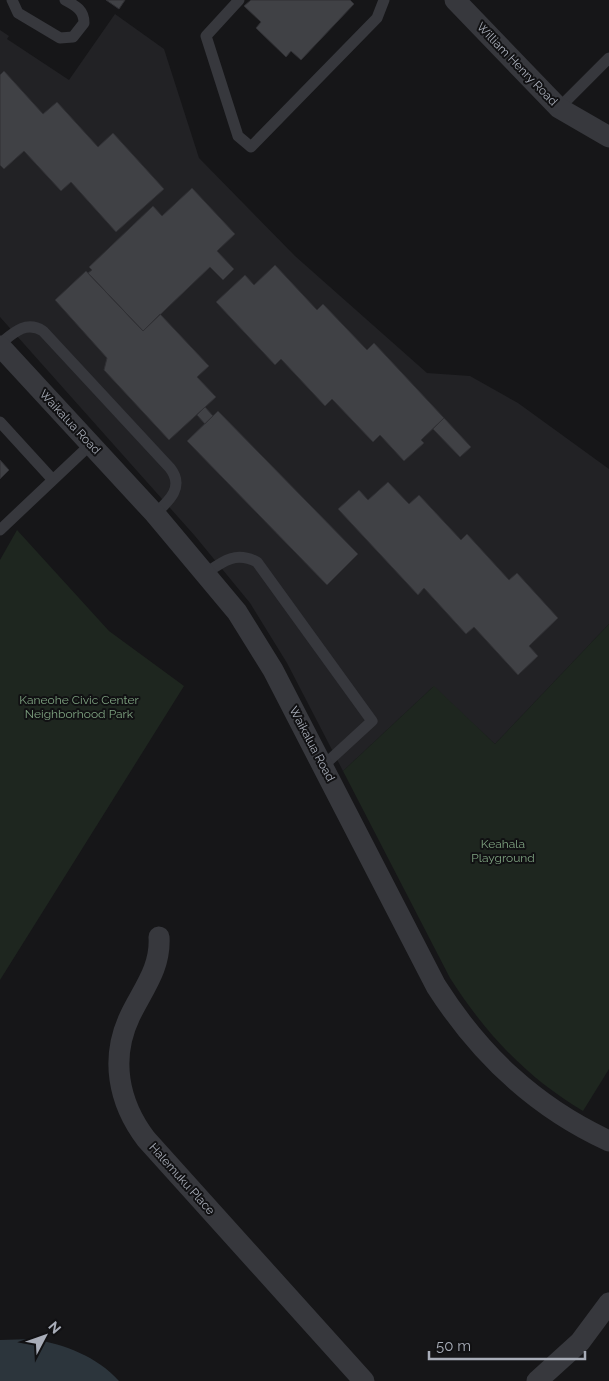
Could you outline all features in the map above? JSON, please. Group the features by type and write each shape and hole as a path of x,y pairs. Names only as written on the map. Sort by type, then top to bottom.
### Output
{"street":[{"name":"William Henry Road","path":"455,0 559,108 609,137"},
{"name":"Waikalua Road","path":"0,345 155,514 206,572 237,612 256,641 323,766 436,986 455,1016 477,1043 528,1092 556,1113 609,1142"},
{"name":"Halemuku Place","path":"159,937 156,967 130,1016 120,1047 119,1080 128,1111 146,1139 364,1381"},
{"path":"537,1381 580,1342 609,1303"}],"lane":[{"path":"12,0 18,12 60,38 73,38 84,24 84,15 78,7 65,0"},
{"path":"239,0 206,36 238,136 251,148 378,18 384,0"},
{"path":"559,108 609,58"},
{"path":"0,345 21,328 32,327 43,331 170,468 176,481 175,493 155,514"},
{"path":"0,422 53,480"},
{"path":"0,530 91,444"},
{"path":"206,572 230,558 244,557 257,562 372,720 323,766"}],"shaded area":[{"path":"115,14 164,49 199,158 295,256 427,373 470,376 518,403 609,469 609,624 495,744 433,687 343,771 287,663 250,603 195,536 0,317 0,30 9,36 7,39 69,80"},
{"path":"33,1339 69,1348 80,1353 110,1372 119,1381 0,1381 0,1340"}],"green space":[{"name":"Kaneohe Civic Center Neighborhood Park","path":"17,530 109,631 184,686 0,980 0,560"},
{"name":"Keahala Playground","path":"609,624 609,1069 583,1111 544,1084 509,1053 463,998 450,978 343,771 434,686 495,744"}],"building":[{"path":"106,0 125,0 119,9"},
{"path":"251,0 350,0 354,4 301,60 291,51 286,57 256,28 261,22 244,6"},
{"path":"4,71 43,114 57,102 98,147 113,133 164,189 116,232 71,182 61,191 24,151 4,169 0,165 0,75"},
{"path":"192,188 235,234 217,251 234,269 223,280 210,267 143,331 88,273 92,270 89,267 153,206 162,216"},
{"path":"275,265 317,310 323,304 367,350 374,343 444,418 421,440 424,443 404,461 380,435 373,442 332,399 325,406 281,359 275,365 216,302 245,275 254,285"},
{"path":"86,271 143,331 160,314 209,366 197,377 216,397 169,440 104,370 107,358 55,300"},
{"path":"205,407 213,416 205,424 197,415"},
{"path":"218,411 358,554 327,585 187,441"},
{"path":"444,418 471,447 460,457 433,429"},
{"path":"0,460 9,470 0,479"},
{"path":"388,482 409,504 419,495 461,540 467,534 509,580 517,573 558,618 529,646 538,656 518,675 474,627 466,634 424,588 418,595 338,509 359,490 368,500"}]}
